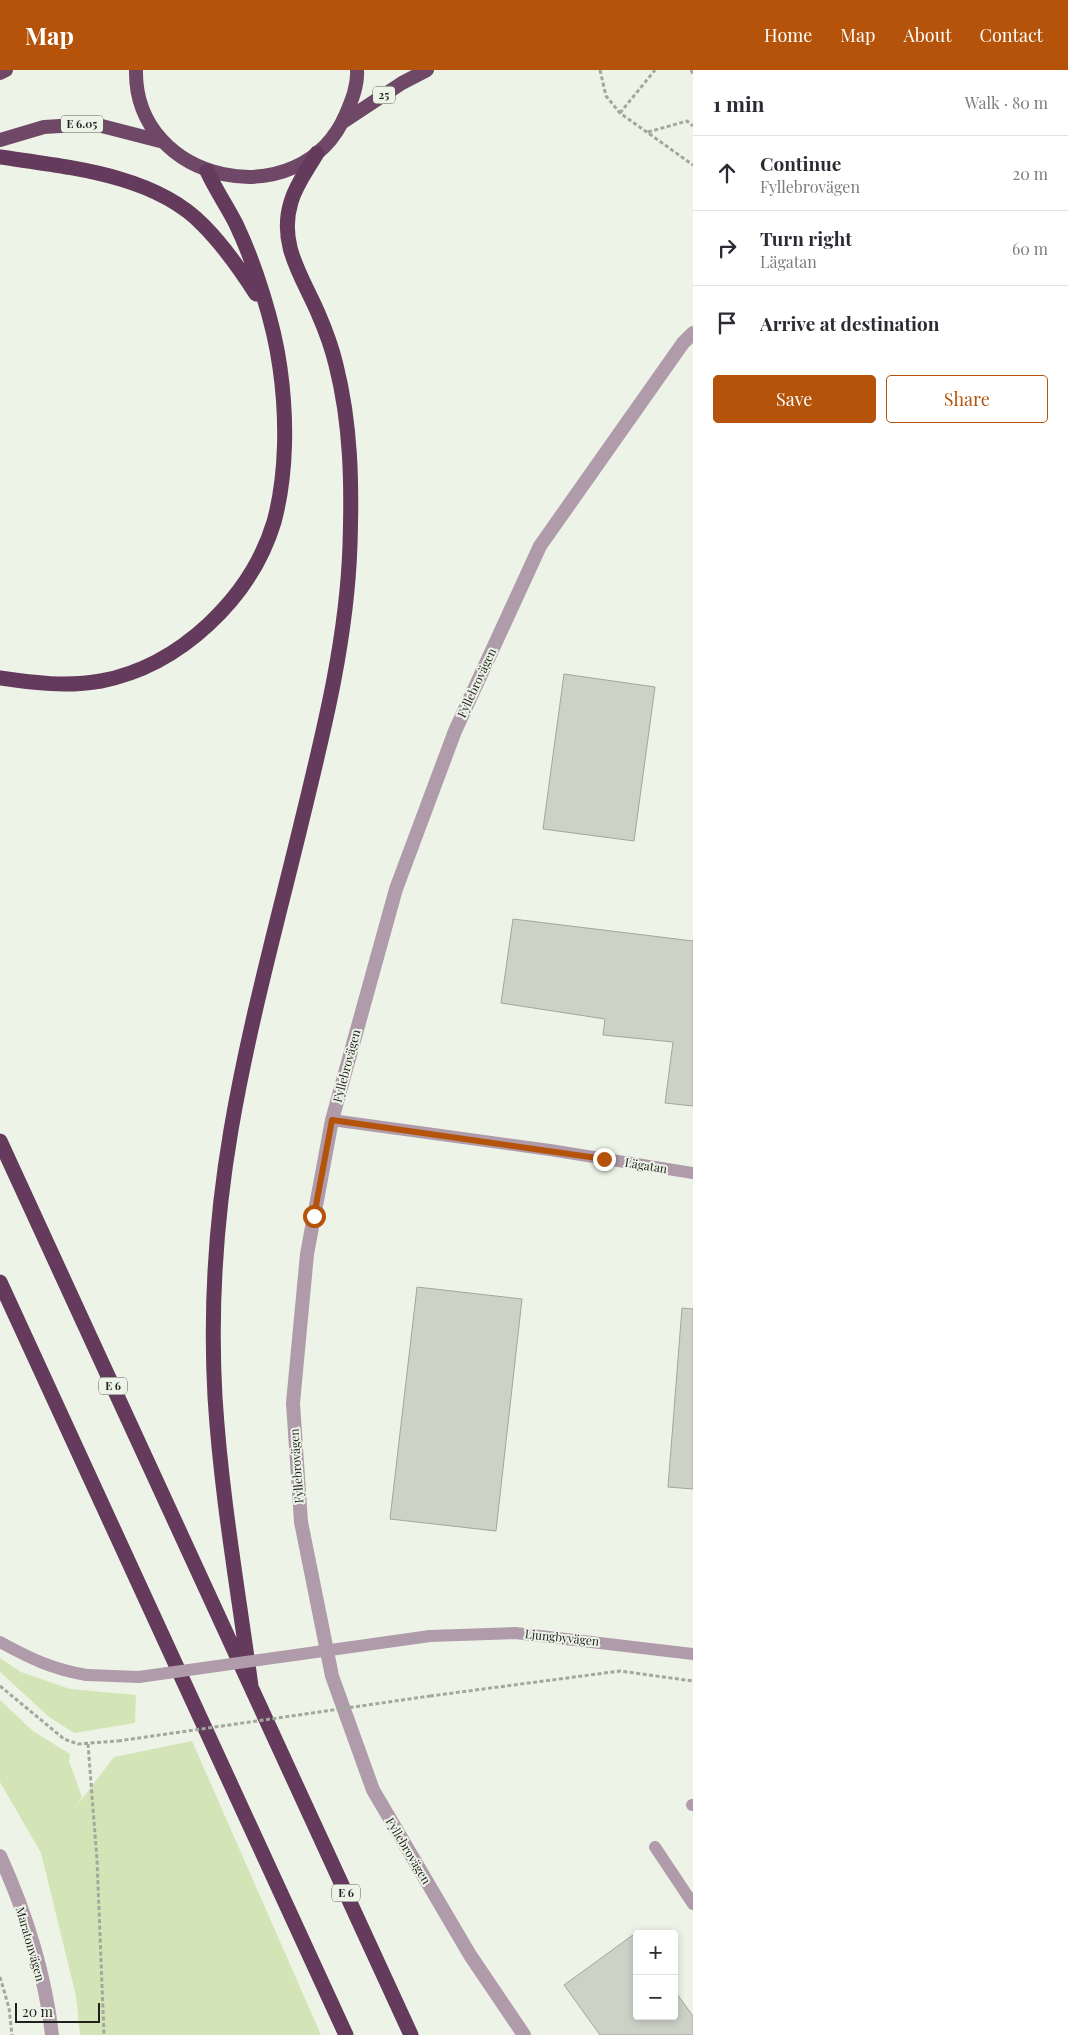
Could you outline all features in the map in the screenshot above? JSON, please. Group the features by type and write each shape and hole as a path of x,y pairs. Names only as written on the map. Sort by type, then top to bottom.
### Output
{"highway":[{"path":"0,73 6,70"},
{"path":"136,70 140,100 150,122 164,142 184,159 207,171 235,178 264,177 292,168 317,153"},
{"path":"251,1686 224,1489 215,1398 213,1315 218,1228 230,1132 252,1026 326,725 342,642 349,571 352,488 348,420 336,364 319,315 289,252 287,229 290,204 297,186 317,153 331,139 343,122 353,98 357,70"},
{"name":"25","path":"343,122 402,83 427,70"},
{"name":"E 6.05","path":"0,140 44,127 94,124 164,142"},
{"path":"0,157 118,178 168,198 202,223 231,255 266,310"},
{"path":"0,678 48,685 102,681 150,665 192,640 230,602 255,565 274,522 283,472 284,428 280,368 266,310 248,250 207,171"},
{"name":"E 6","path":"0,1141 411,2035"},
{"path":"0,1282 346,2035"}],"street":[{"name":"Fyllebrovägen","path":"524,2035 470,1955 372,1790 332,1676 301,1522 292,1402 307,1254 332,1120 396,889 459,722 540,546 683,343 693,333"},
{"name":"Maratonvägen","path":"0,1856 12,1883 35,1955 52,2035"}],"lane":[{"name":"Lägatan","path":"332,1120 550,1150 693,1173"},
{"name":"Ljungbyvägen","path":"0,1642 36,1662 62,1671 87,1675 149,1676 430,1636 515,1633 693,1654"},
{"path":"655,1847 693,1904"}],"path":[{"path":"600,70 606,96 620,113 693,165"},
{"path":"620,113 655,70"},
{"path":"691,70 693,74"},
{"path":"647,132 687,121 693,126"},
{"path":"0,1686 64,1739 78,1744 88,1744 620,1671 693,1681"},
{"path":"88,1744 97,1860 104,2035"},
{"path":"0,1977 9,2008 12,2035"}],"green space":[{"path":"0,1658 21,1672 70,1689 136,1695 135,1723 74,1733 49,1717 0,1672"},
{"path":"0,1700 33,1731 70,1754 69,1761 82,1797 75,1808 114,1757 192,1741 321,2035 80,2035 76,1996 41,1853 0,1782"}],"building":[{"path":"564,674 655,687 634,841 543,829"},
{"path":"513,919 693,941 693,1106 665,1103 673,1042 603,1035 605,1019 501,1003"},
{"path":"417,1287 522,1299 496,1531 390,1519"},
{"path":"682,1308 693,1309 693,1489 668,1487"},
{"path":"633,1935 633,2020 678,2020 678,1995 693,2016 693,2035 600,2035 564,1985"}],"route":[{"path":"314,1216 332,1120 604,1159"}]}
